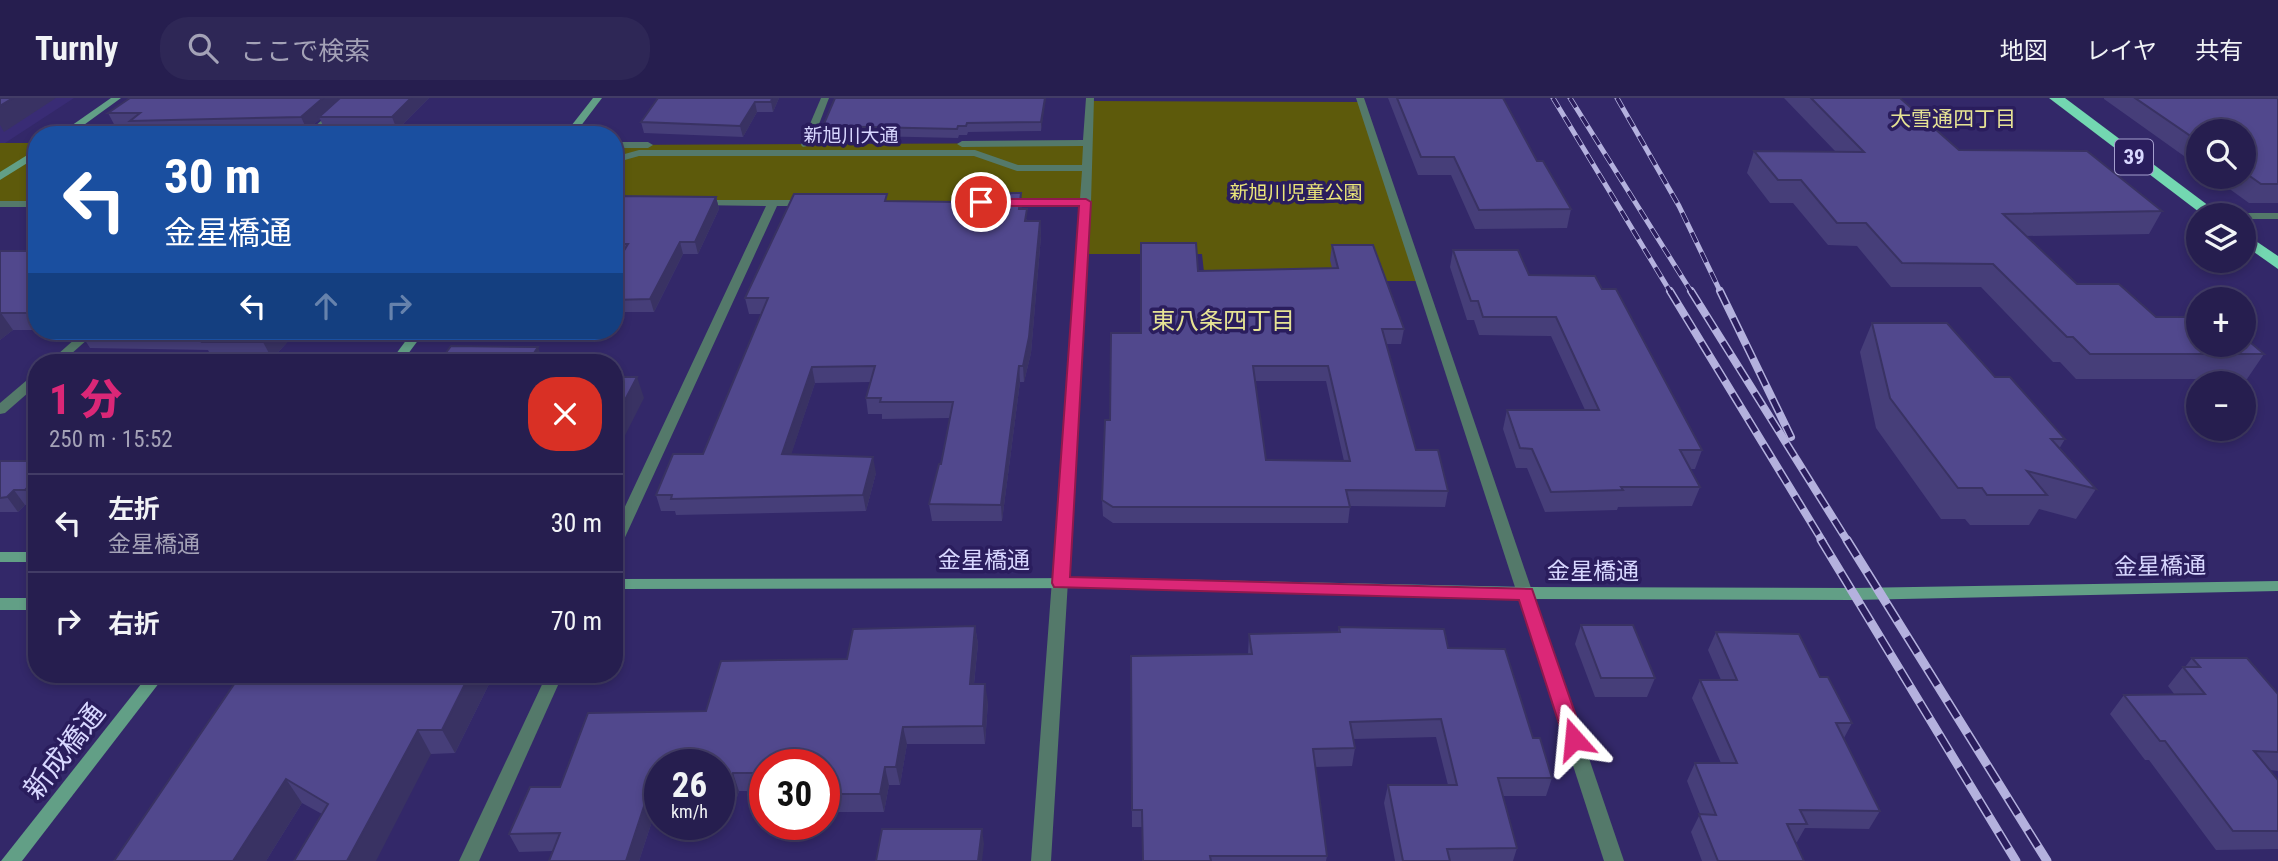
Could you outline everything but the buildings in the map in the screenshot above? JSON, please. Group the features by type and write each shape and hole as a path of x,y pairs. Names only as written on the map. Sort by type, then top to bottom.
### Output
{"highway":[{"name":"39","path":"2056,98 2197,203"},
{"path":"2256,247 2278,264"}],"street":[{"path":"76,126 117,98"},
{"path":"320,126 352,98"},
{"path":"576,126 598,98"},
{"path":"806,145 825,98"},
{"path":"1041,861 1086,202 1090,98"},
{"path":"1360,98 1614,861"},
{"name":"新旭川大通","path":"623,145 1087,143"},
{"name":"新旭川大通","path":"623,157 639,153 975,153 1017,168 1086,168"},
{"path":"0,177 28,158"},
{"path":"990,202 1086,202"},
{"path":"680,203 827,203"},
{"path":"623,527 773,203"},
{"path":"0,204 28,204"},
{"path":"2256,216 2278,216"},
{"path":"64,354 81,340"},
{"path":"0,410 28,386"},
{"path":"0,557 28,557"},
{"name":"金星橋通","path":"623,584 1060,583 1526,593 1854,594 2278,586"},
{"path":"0,604 28,604"},
{"name":"新成橋通","path":"11,861 151,683"},
{"path":"469,861 551,683"}],"shaded area":[{"path":"0,98 74,98 5,143 0,143"}],"green space":[{"name":"新旭川児童公園","path":"1090,101 1362,102 1421,281 1205,281 1202,254 1083,254 1085,203 623,203 623,145 1086,143"},
{"path":"0,143 28,143 28,204 0,204"}],"railway":[{"path":"1553,98 1671,293"},
{"path":"1570,98 1692,293"},
{"path":"1617,98 1679,206 1721,293"},
{"path":"1670,291 1823,542"},
{"path":"1691,291 1848,542"},
{"path":"1720,291 1791,437"},
{"path":"1821,540 2016,861"},
{"path":"1847,540 2047,861"}],"district":[{"name":"大雪通四丁目","path":"1953,119"},
{"name":"東八条四丁目","path":"1223,321"}],"route":[{"path":"981,202 1086,202 1060,583 1526,593 1574,739"}]}
